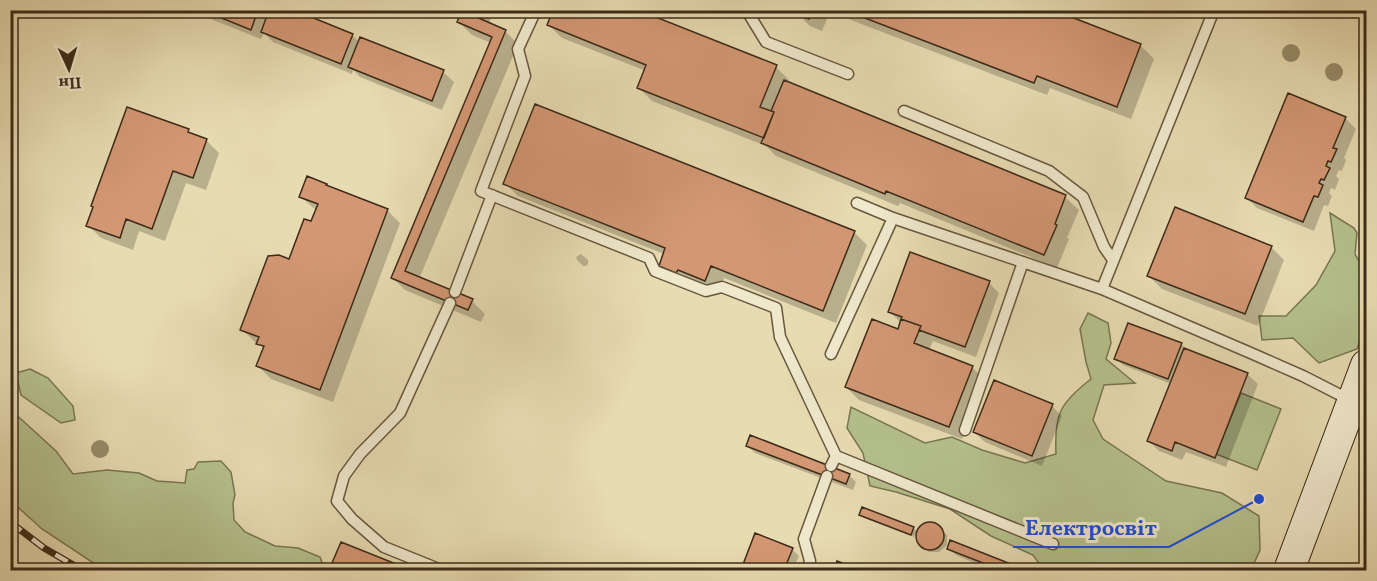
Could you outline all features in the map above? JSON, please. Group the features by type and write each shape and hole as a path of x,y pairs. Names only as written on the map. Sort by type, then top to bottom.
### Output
{"street":[{"path":"1289,570 1366,365"}],"lane":[{"path":"536,10 518,50 525,76 481,191 648,258 654,271 706,291 722,287 776,308 780,336 836,456 1053,544"},
{"path":"744,10 766,42 848,74"},
{"path":"1102,289 1214,10"},
{"path":"904,111 1049,171 1083,197 1104,247 1113,261"},
{"path":"455,292 492,195"},
{"path":"857,203 893,218 1102,289 1303,376 1352,401"},
{"path":"831,354 893,218"},
{"path":"965,430 1023,262"},
{"path":"441,570 384,547 352,519 337,501 344,476 360,454 400,413 450,303"},
{"path":"807,570 810,561 804,539 836,456"}],"green space":[{"path":"1330,213 1354,228 1357,233 1355,254 1366,274 1366,322 1357,349 1319,363 1293,338 1262,340 1259,316 1286,316 1316,285 1335,251"},
{"path":"1088,313 1108,323 1111,343 1106,359 1135,383 1104,385 1093,420 1103,439 1166,481 1222,493 1259,516 1260,550 1251,570 1044,570 1033,555 991,536 950,509 870,486 863,453 847,428 851,407 925,443 952,437 982,450 1025,463 1056,454 1056,429 1061,410 1072,395 1091,379 1080,329"},
{"path":"30,369 48,378 73,406 75,420 61,423 21,395 16,373"},
{"path":"1241,393 1281,409 1257,470 1216,454"},
{"path":"11,410 56,451 73,474 107,470 139,473 157,481 185,483 187,470 194,469 198,462 221,461 231,472 235,495 234,520 245,532 275,546 298,548 320,557 325,570 104,570 42,529 11,501"}],"building":[{"path":"202,10 258,10 251,30"},
{"path":"269,10 294,10 353,34 341,64 261,32"},
{"path":"462,10 476,10 474,16 506,30 405,271 473,299 468,310 391,278 492,37 457,22"},
{"path":"553,10 638,10 777,65 760,107 774,112 764,138 637,88 646,65 547,25"},
{"path":"796,10 812,10 809,19 795,14"},
{"path":"844,10 1062,10 1061,13 1141,44 1117,107 1037,76 1034,83"},
{"path":"360,37 444,70 432,101 348,67"},
{"path":"784,80 1066,195 1055,224 1057,225 1044,255 761,143"},
{"path":"1288,93 1346,117 1333,148 1337,149 1331,162 1328,161 1326,166 1330,168 1324,180 1321,179 1319,183 1323,185 1318,197 1314,196 1303,222 1245,198"},
{"path":"535,104 855,231 823,311 711,266 705,281 678,270 676,273 659,266 665,248 503,184"},
{"path":"127,107 189,129 188,132 207,139 193,178 173,171 152,229 126,219 120,238 86,226"},
{"path":"307,176 388,209 320,390 256,366 264,346 256,344 259,337 240,330 268,256 279,255 289,259 304,219 311,221 318,204 299,197"},
{"path":"1175,207 1272,246 1245,314 1147,276"},
{"path":"910,252 990,281 965,347 919,330 921,326 888,312"},
{"path":"872,319 898,329 901,319 921,326 914,343 973,366 949,427 845,387"},
{"path":"1128,323 1182,343 1168,379 1114,359"},
{"path":"1184,348 1248,373 1215,458 1175,442 1172,451 1147,441"},
{"path":"994,380 1053,404 1032,456 973,432"},
{"path":"750,435 850,474 846,484 746,446"},
{"path":"862,507 914,527 911,535 859,515"},
{"path":"930,522 940,526 944,536 940,546 930,550 920,546 916,536 920,526"},
{"path":"755,533 793,548 784,570 750,570 742,567"},
{"path":"950,540 1026,570 1001,570 991,567 990,570 980,570 983,563 947,549"},
{"path":"341,542 411,570 329,570"},
{"path":"837,561 861,570 834,570"}],"railway":[{"path":"10,522 44,548 82,570"}],"place":[{"name":"Електросвіт","path":"1259,499"}]}
